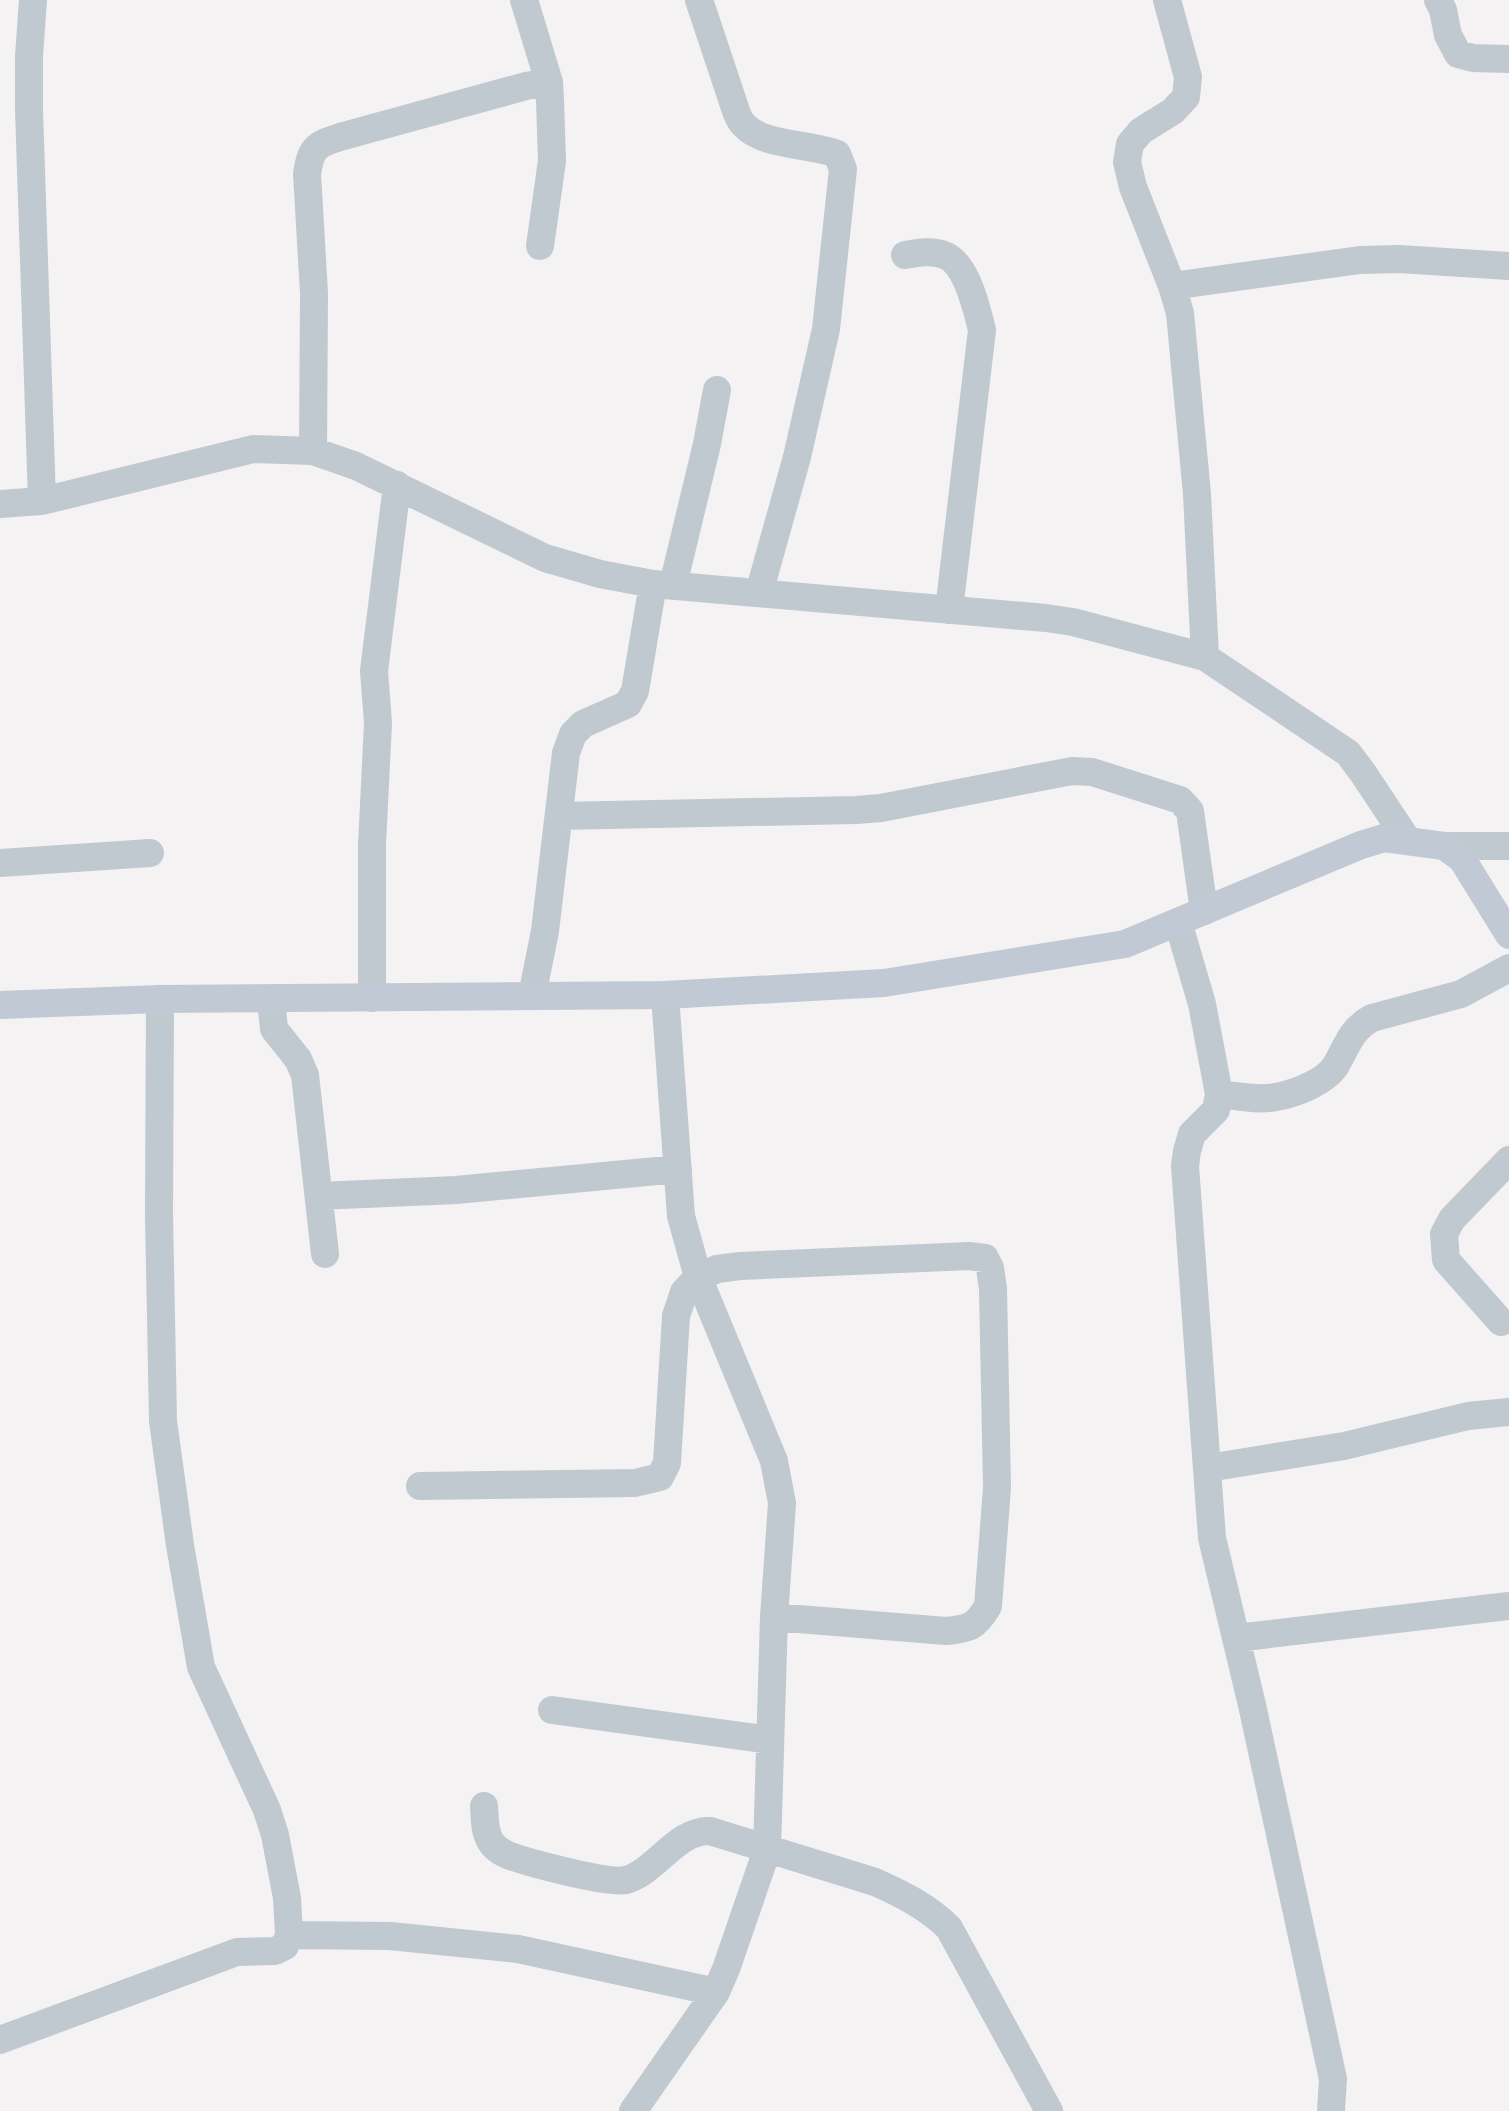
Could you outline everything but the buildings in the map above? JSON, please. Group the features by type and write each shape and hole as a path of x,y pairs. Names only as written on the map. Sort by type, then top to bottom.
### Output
{"street":[{"path":"33,0 29,56 29,110 42,501"},
{"path":"524,0 549,82 552,161 540,246"},
{"path":"699,0 736,111 744,126 777,142 823,148 837,154 843,169 826,329 797,458 759,593"},
{"path":"1167,0 1188,77 1186,97 1173,111 1141,131 1130,144 1127,162 1133,187 1172,286 1180,313 1197,494 1205,657"},
{"path":"1438,0 1443,10 1448,35 1458,54 1473,58 1509,59"},
{"path":"313,452 314,293 307,174 310,155 321,143 340,137 526,86 549,82"},
{"path":"904,255 925,252 945,255 961,270 978,312 982,330 949,610"},
{"path":"1172,286 1360,260 1399,259 1509,266"},
{"path":"532,996 545,931 566,753 572,734 583,724 628,704 635,691 663,585 707,444 718,390"},
{"path":"0,504 42,501 253,450 313,452 356,466 545,558 600,574 663,585 1046,618 1073,622 1205,657 1267,697 1348,754 1363,773 1408,841"},
{"path":"372,998 372,845 378,723 374,671 397,485"},
{"path":"559,816 873,808 1072,771 1092,772 1180,800 1190,811 1204,911"},
{"path":"0,1004 160,999 665,995 884,983 1125,944 1361,845 1384,838 1444,846 1509,846"},
{"path":"1444,846 1462,859 1509,935"},
{"path":"0,863 150,853"},
{"path":"1178,922 1202,1004 1218,1094 1216,1110 1192,1134 1185,1166 1212,1538 1299,1917 1332,2079 1331,2111"},
{"path":"1218,1094 1257,1098 1276,1097 1313,1085 1335,1068 1360,1024 1372,1018 1462,994 1509,968"},
{"path":"633,2111 716,1992 726,1969 767,1850 774,1617 782,1503 774,1461 698,1277 682,1216 665,995"},
{"path":"0,2040 237,1952 275,1951 285,1946 289,1935 287,1898 275,1835 267,1810 201,1667 180,1545 163,1420 159,1214 160,999"},
{"path":"271,999 274,1029 298,1059 305,1075 325,1254"},
{"path":"1501,1322 1446,1260 1444,1234 1452,1219 1509,1160"},
{"path":"318,1196 456,1190 678,1169"},
{"path":"420,1486 635,1483 660,1477 668,1463 676,1316 684,1292 698,1277 717,1269 740,1266 969,1256 984,1258 990,1268 993,1289 997,1488 988,1606 979,1621 965,1629 946,1631 774,1617"},
{"path":"1208,1468 1344,1446 1468,1416 1509,1412"},
{"path":"1236,1638 1509,1606"},
{"path":"552,1710 770,1740"},
{"path":"484,1806 486,1832 493,1845 508,1855 606,1881 624,1880 637,1876 688,1836 700,1831 710,1831 875,1882 934,1912 949,1928 964,1951 1049,2111"},
{"path":"289,1935 390,1936 518,1949 716,1992"}]}
